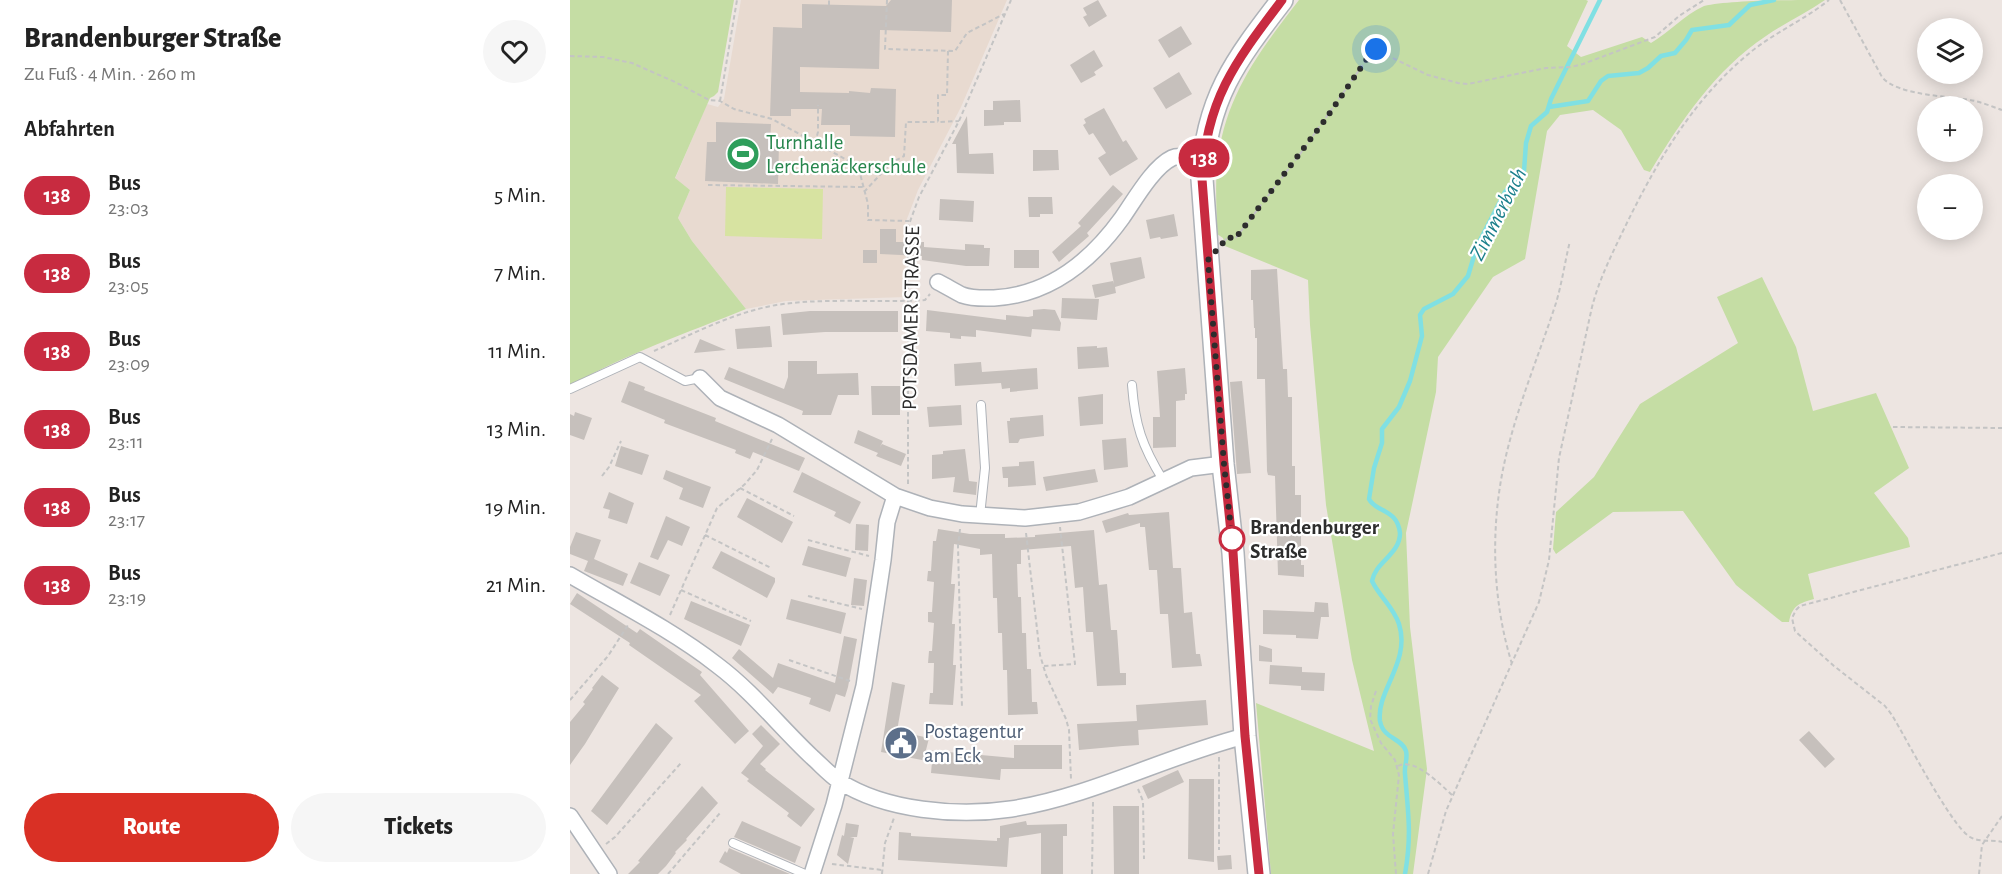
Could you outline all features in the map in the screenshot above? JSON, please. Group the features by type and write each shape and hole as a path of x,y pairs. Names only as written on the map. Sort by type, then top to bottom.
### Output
{"street":[{"path":"1259,874 1245,736 1233,552 1203,199 1203,160 1211,119 1226,81 1250,43 1282,0"},
{"path":"938,282 964,295 980,298 1006,297 1046,286 1079,265 1091,254 1120,220 1158,168 1171,158 1203,160"},
{"path":"700,378 720,398 778,425 895,496 930,508 962,514 1025,518 1058,516 1104,505 1129,496 1191,468 1224,464"},
{"path":"814,867 834,805 864,686 887,522 895,496"},
{"path":"570,575 664,629 718,666 743,687 801,747 840,781 861,793 897,804 926,809 984,812 1011,809 1093,789 1219,743 1245,736"},
{"path":"570,816 609,874"}],"lane":[{"path":"570,389 598,374 640,357 686,381 700,378"},
{"path":"1132,385 1139,433 1163,480"},
{"path":"980,516 985,468 981,405"},
{"path":"732,843 805,874"}],"path":[{"path":"720,101 737,0"},
{"path":"829,0 829,5"},
{"path":"886,0 885,49 955,51 967,33 1004,14"},
{"name":"POTSDAMER STRASSE","path":"908,479 910,221 923,188 959,121 1011,0"},
{"path":"1208,260 1228,237 1235,239 1325,120 1374,49 1428,75 1468,84 1529,70 1571,67 1655,37 1679,16 1704,0"},
{"path":"1428,874 1452,795 1539,602 1546,578 1563,433 1596,289 1651,175 1675,137 1709,91 1762,43 1829,0"},
{"path":"1840,0 1889,84 1910,90 1980,102 2002,110"},
{"path":"938,122 938,95 947,95 948,51"},
{"path":"570,56 603,57 632,63 708,100 720,101 734,109 772,119 858,166 868,204 868,220 910,221"},
{"path":"815,143 818,132 818,105"},
{"path":"864,192 891,163 904,156 906,122 959,121"},
{"path":"708,185 863,187"},
{"path":"1512,663 1499,615 1495,550 1501,481 1516,421 1556,301 1570,241"},
{"path":"640,357 706,328 760,309 784,304 921,301"},
{"path":"664,629 717,508 757,470 778,425"},
{"path":"1893,427 2002,428"},
{"path":"602,476 609,467 621,441"},
{"path":"740,488 794,516"},
{"path":"962,514 958,546 962,708"},
{"path":"1043,666 1075,663 1058,516"},
{"path":"1025,518 1043,666 1069,730 1070,796"},
{"path":"705,535 771,568"},
{"path":"808,540 883,560"},
{"path":"2002,553 1800,606 1792,618 1795,631 1834,666 1886,706 1958,825 1972,838 2002,843"},
{"path":"681,590 751,621"},
{"path":"808,596 876,612"},
{"path":"570,700 608,656 636,613"},
{"path":"789,660 864,686"},
{"path":"1376,691 1370,718 1380,743 1398,766 1399,777 1393,834 1396,874"},
{"path":"1219,743 1219,850"},
{"path":"595,853 615,837 681,763"},
{"path":"1398,766 1404,763 1412,765 1452,795"},
{"path":"1131,776 1143,801 1144,859"},
{"path":"1092,874 1093,789"},
{"path":"814,867 839,865 882,872 885,843 897,804"},
{"path":"668,874 720,813"},
{"path":"1978,874 1983,841 2002,816"}],"shaded area":[{"path":"741,0 1007,0 961,107 918,190 905,224 906,297 786,301 746,309 692,241 678,218 690,190 675,179 707,104 718,107 724,99"}],"green space":[{"path":"570,0 734,0 718,92 710,98 675,178 690,190 678,218 692,241 746,309 634,354 570,386"},
{"path":"1299,0 1586,0 1588,1 1567,46 1581,57 1642,37 1651,43 1704,6 1746,1 1825,0 1766,36 1731,64 1700,98 1650,172 1644,170 1621,130 1593,110 1560,115 1547,131 1525,259 1493,277 1438,357 1436,392 1406,533 1410,627 1427,769 1413,874 1271,874 1256,703 1374,751 1352,660 1326,505 1308,280 1225,246 1223,238 1217,234 1217,166 1227,118 1245,77"},
{"path":"726,187 823,189 822,239 725,236"},
{"path":"1762,277 1796,347 1813,411 1876,393 1909,468 1874,493 1908,538 1910,547 1808,574 1814,599 1797,606 1789,622 1782,622 1736,585 1683,511 1613,512 1556,554 1553,549 1556,512 1594,477 1640,404 1738,343 1717,297"}],"building":[{"path":"891,0 952,0 951,32 880,30 879,69 800,67 800,92 870,93 871,88 896,89 895,137 850,136 850,125 821,125 822,109 791,109 791,116 770,116 773,27 802,28 802,4 886,6"},
{"path":"1098,0 1107,16 1089,27 1083,17 1087,15 1083,8"},
{"path":"1181,26 1192,44 1169,58 1158,40"},
{"path":"1094,50 1103,66 1094,72 1096,75 1081,83 1070,65"},
{"path":"1179,72 1192,94 1166,109 1153,88"},
{"path":"1020,100 1021,122 1004,122 1004,125 984,126 984,110 993,110 993,101"},
{"path":"1104,108 1123,142 1126,140 1138,159 1110,176 1098,158 1106,153 1093,133 1089,135 1083,125 1086,123 1084,119"},
{"path":"967,116 969,154 993,153 994,174 957,173 956,144 952,144"},
{"name":"Turnhalle Lerchenäckerschule","path":"716,122 771,124 770,143 779,143 778,184 705,181 707,142 716,142"},
{"path":"1033,150 1058,150 1059,170 1033,171"},
{"path":"1113,185 1123,194 1087,233 1089,236 1059,262 1052,252 1081,226 1078,223"},
{"path":"1028,197 1052,197 1053,214 1029,217"},
{"path":"940,199 974,201 973,222 939,220"},
{"path":"1174,214 1178,236 1150,239 1146,220"},
{"path":"880,229 896,229 896,242 924,242 924,247 965,250 965,244 984,245 984,248 990,248 989,266 966,266 922,260 922,256 880,254"},
{"path":"863,250 877,250 877,263 863,263"},
{"path":"1014,250 1039,250 1039,268 1014,268"},
{"path":"1141,257 1145,278 1115,287 1116,293 1095,298 1092,285 1113,281 1114,284 1110,263"},
{"path":"1277,269 1283,369 1287,369 1288,397 1292,397 1292,466 1295,466 1295,495 1301,495 1301,565 1304,565 1304,577 1278,575 1275,476 1268,475 1267,471 1265,379 1257,379 1257,338 1255,338 1253,300 1251,300 1251,270"},
{"path":"1062,298 1099,299 1097,320 1061,318"},
{"path":"927,310 1006,320 1006,315 1028,317 1033,316 1033,310 1055,310 1061,323 1060,331 1032,329 1031,337 976,330 976,337 961,336 961,339 950,338 950,333 926,331"},
{"path":"810,311 898,311 898,332 825,332 783,335 781,314"},
{"path":"770,326 772,347 737,349 735,329"},
{"path":"700,339 726,350 694,353"},
{"path":"1097,346 1097,348 1107,347 1109,367 1078,369 1077,347"},
{"path":"788,361 817,361 817,374 858,373 859,395 838,395 831,415 802,415 803,411 724,379 729,367 784,389 788,377"},
{"path":"981,362 982,372 1037,368 1038,389 1010,392 1010,388 1002,389 1001,383 955,386 954,364"},
{"path":"1185,368 1187,394 1185,394 1185,400 1176,401 1176,447 1153,448 1153,417 1160,417 1157,371"},
{"path":"629,381 645,387 644,390 716,418 715,421 805,458 799,471 753,452 750,459 735,453 736,450 664,423 665,420 621,402"},
{"path":"1242,381 1251,473 1237,474 1230,382"},
{"path":"871,386 900,386 900,415 872,415"},
{"path":"1103,394 1103,424 1080,426 1078,397"},
{"path":"961,405 962,425 929,427 927,407"},
{"path":"575,412 592,418 584,440 570,435 570,414 574,416"},
{"path":"1043,415 1044,436 1009,443 1007,421 1010,421 1010,418"},
{"path":"858,430 883,441 880,447 882,444 906,454 901,466 876,456 878,453 854,443"},
{"path":"1126,438 1128,467 1104,470 1102,440"},
{"path":"621,446 649,455 642,475 615,466"},
{"path":"965,449 969,481 977,482 976,495 953,492 955,477 932,479 932,455 943,454 943,451"},
{"path":"1034,461 1036,485 1008,487 1008,478 1003,478 1002,467 1019,466 1019,462"},
{"path":"1095,469 1098,482 1046,491 1043,477"},
{"path":"666,470 711,487 703,508 679,499 683,488 663,479"},
{"path":"802,472 861,502 850,524 834,516 836,512 793,492"},
{"path":"609,492 634,503 627,524 608,518 610,510 603,508"},
{"path":"747,498 793,522 782,543 737,517"},
{"path":"1169,512 1173,568 1181,568 1184,613 1192,612 1196,654 1200,654 1202,666 1172,668 1168,614 1160,614 1157,570 1149,570 1145,527 1140,527 1140,523 1106,533 1102,521 1128,513 1129,515"},
{"path":"666,516 690,527 682,546 668,540 658,560 650,557"},
{"path":"856,524 869,525 868,551 855,550"},
{"path":"938,529 970,534 1005,534 1005,538 1094,530 1099,585 1107,584 1111,630 1117,630 1120,673 1126,673 1126,685 1097,686 1093,632 1086,632 1083,587 1075,588 1071,546 1021,550 1021,564 1017,564 1018,597 1021,597 1022,633 1026,633 1027,669 1031,669 1032,702 1037,702 1038,714 1008,715 1007,670 1003,670 1002,633 998,633 997,598 993,598 992,554 980,555 980,549 954,544 951,584 955,584 952,624 955,624 953,665 956,665 953,705 929,704 930,693 933,693 934,663 928,663 929,651 932,651 934,623 928,622 928,612 932,612 934,582 927,581 928,571 931,571 933,541 936,541"},
{"path":"576,532 601,540 594,559 628,574 623,586 584,571 588,561 570,554 570,547"},
{"path":"808,546 851,558 846,577 802,565"},
{"path":"721,551 775,578 767,598 712,568"},
{"path":"639,562 670,575 660,596 630,583"},
{"path":"854,578 867,580 864,606 851,605"},
{"path":"577,593 637,633 640,629 702,672 700,675 749,731 735,744 694,701 701,695 629,645 630,643 570,604"},
{"path":"791,599 846,613 841,634 786,619"},
{"path":"691,601 750,625 741,646 684,619"},
{"path":"1315,602 1328,603 1329,617 1321,617 1318,639 1296,638 1296,635 1263,634 1263,610 1314,612"},
{"path":"844,636 857,639 845,697 836,694 830,712 809,704 811,698 778,687 773,694 732,658 739,649 773,678 778,663 835,683"},
{"path":"1259,645 1272,649 1272,662 1259,661"},
{"path":"1270,665 1302,667 1302,672 1325,673 1324,691 1301,690 1301,686 1269,684"},
{"path":"602,675 619,688 570,765 570,722 585,704 583,702"},
{"path":"892,682 905,685 897,731 929,738 926,750 1014,758 1014,745 1062,745 1062,769 1001,769 1000,780 931,773 932,762 881,752"},
{"path":"1206,700 1208,725 1138,730 1139,745 1079,750 1077,724 1137,721 1136,705"},
{"path":"656,723 673,738 607,825 591,811"},
{"path":"761,725 780,744 760,764 815,809 801,827 787,816 789,813 747,781 749,779 741,773 763,746 752,734"},
{"path":"1809,731 1835,759 1825,768 1799,740"},
{"path":"1178,770 1184,782 1148,799 1142,786"},
{"path":"1189,779 1214,779 1214,862 1188,859"},
{"path":"702,786 718,803 675,852 666,866 658,874 628,874 640,862 638,861"},
{"path":"1113,806 1139,806 1139,874 1114,874"},
{"path":"742,821 801,847 795,863 734,837"},
{"path":"1026,821 1027,825 1067,824 1067,836 1063,836 1063,874 1041,874 1041,833 1009,838 1007,867 898,860 899,832 911,833 911,836 997,841 997,838 1000,838 1000,826"},
{"path":"846,823 859,825 857,837 850,837 854,838 848,864 837,855"},
{"path":"729,848 790,874 741,874 719,862"},
{"path":"1231,855 1232,869 1218,870 1217,856"}],"waterway":[{"name":"Zimmerbach","path":"1405,874 1409,835 1406,751 1401,743 1388,735 1380,721 1383,699 1401,651 1401,638 1397,618 1372,581 1376,571 1393,552 1400,535 1395,519 1376,507 1369,499 1374,468 1382,443 1382,429 1399,407 1410,381 1422,336 1420,315 1424,309 1453,294 1468,276 1477,246 1505,192 1524,171 1526,143 1531,126 1547,112 1551,99 1600,0"},
{"name":"Zimmerbach","path":"1549,107 1588,101 1601,81 1608,76 1639,73 1661,56 1675,53 1692,30 1729,25 1750,5 1774,0"}],"bus line":[{"name":"138","path":"1259,874 1245,736 1231,526 1224,464 1202,179 1206,136 1217,100 1234,66 1282,0"}],"place":[{"name":"Turnhalle Lerchenäckerschule","path":"743,154"},
{"name":"Brandenburger Straße","path":"1232,539"},
{"name":"Postagentur am Eck","path":"901,743"}],"route":[{"path":"1232,539 1208,260 1228,237 1235,239 1325,120 1373,50 1376,49"}]}
